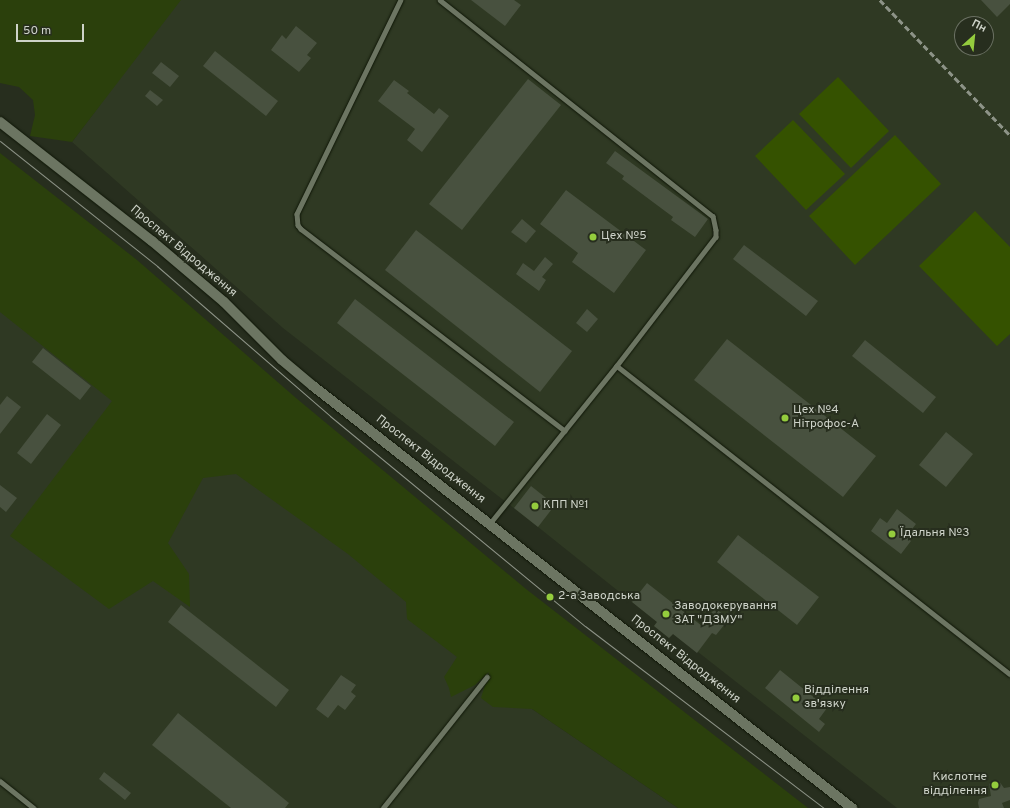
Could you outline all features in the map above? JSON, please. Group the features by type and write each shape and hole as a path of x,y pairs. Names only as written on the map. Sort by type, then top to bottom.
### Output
{"street":[{"name":"Проспект Відродження","path":"0,122 152,241 224,302 282,360 313,386 852,808"}],"lane":[{"path":"401,0 297,214 298,225 301,229 565,431"},
{"path":"440,0 713,216 715,223 716,236 617,366 490,524"},
{"path":"617,366 1010,674"},
{"path":"383,808 487,677"},
{"path":"0,782 34,808"}],"shaded area":[{"path":"0,0 1010,0 1010,808 897,808 698,652 673,634 669,638 654,626 657,622 283,328 72,142 100,105 0,27"},
{"path":"0,0 181,0 72,142 30,136 35,115 33,100 19,87 0,83"},
{"path":"838,77 889,131 851,168 799,114"},
{"path":"793,120 845,174 806,210 755,156"},
{"path":"895,135 941,184 855,265 809,216"},
{"path":"0,153 137,260 296,398 526,589 808,808 678,808 532,709 493,707 481,698 489,672 475,685 451,697 444,677 457,657 407,619 406,602 348,554 236,474 203,478 168,543 189,574 190,607 153,581 109,609 10,536 112,401 0,312"},
{"path":"0,188 532,709 678,808 0,808"},
{"path":"975,211 1010,247 1010,334 997,346 919,266"}],"building":[{"path":"471,0 514,0 521,5 505,26"},
{"path":"981,0 1010,0 1010,4 997,17"},
{"path":"296,26 317,43 307,55 311,58 299,72 271,50 282,35 286,39"},
{"path":"215,51 278,101 266,116 203,66"},
{"path":"161,62 179,76 170,87 152,73"},
{"path":"528,79 561,105 462,230 429,204"},
{"path":"394,80 409,91 407,93 434,114 439,108 449,116 422,152 407,140 415,129 378,101"},
{"path":"150,90 163,100 157,106 145,96"},
{"path":"615,151 708,219 695,237 671,220 673,217 622,179 624,176 606,163"},
{"name":"Цех №5","path":"566,190 646,250 614,293 572,262 578,253 540,224"},
{"path":"522,219 536,231 526,243 511,232"},
{"path":"416,230 572,351 540,392 385,270"},
{"path":"744,245 818,301 806,316 733,259"},
{"path":"545,257 553,264 542,277 546,280 539,291 516,274 523,263 534,271"},
{"path":"355,299 514,422 495,446 337,323"},
{"path":"587,309 598,319 587,332 576,323"},
{"name":"Цех №4 Нітрофос-А","path":"727,339 876,456 843,497 694,380"},
{"path":"865,340 936,397 923,413 852,356"},
{"path":"43,348 91,386 80,400 32,362"},
{"path":"7,396 21,407 0,434 0,405"},
{"path":"47,414 61,425 31,464 17,453"},
{"path":"946,432 973,454 946,487 919,465"},
{"path":"0,485 17,498 6,512 0,507"},
{"name":"КПП №1","path":"531,486 555,505 538,527 514,508"},
{"name":"Їдальня №3","path":"897,509 916,524 906,537 911,541 901,554 871,531 880,518 887,523"},
{"path":"738,535 819,597 797,625 717,562"},
{"name":"Заводокерування ЗАТ \"ДЗМУ\"","path":"647,583 702,626 715,608 729,619 716,635 712,633 697,653 673,634 669,638 654,626 657,622 632,602"},
{"path":"181,605 289,690 276,707 168,622"},
{"name":"Відділення зв'язку","path":"780,670 827,708 819,719 825,724 819,732 765,688"},
{"path":"341,675 356,685 351,692 356,696 345,710 338,705 328,718 316,709"},
{"path":"178,713 289,803 285,808 231,808 152,745"},
{"path":"104,772 131,793 125,800 99,779"},
{"path":"995,780 999,781 1004,788 1010,787 1010,800 1002,803 1004,808 979,808 979,799 991,796 989,784"}],"tram line":[{"path":"0,141 157,266 330,416 585,626 824,808"}],"railway":[{"path":"880,0 1010,135"}],"place":[{"name":"Цех №5","path":"593,237"},
{"name":"Цех №4 Нітрофос-А","path":"785,418"},
{"name":"КПП №1","path":"535,506"},
{"name":"Їдальня №3","path":"892,534"},
{"name":"2-а Заводська","path":"550,597"},
{"name":"Заводокерування ЗАТ \"ДЗМУ\"","path":"666,614"},
{"name":"Відділення зв'язку","path":"796,698"},
{"name":"Кислотне відділення","path":"995,785"}]}
